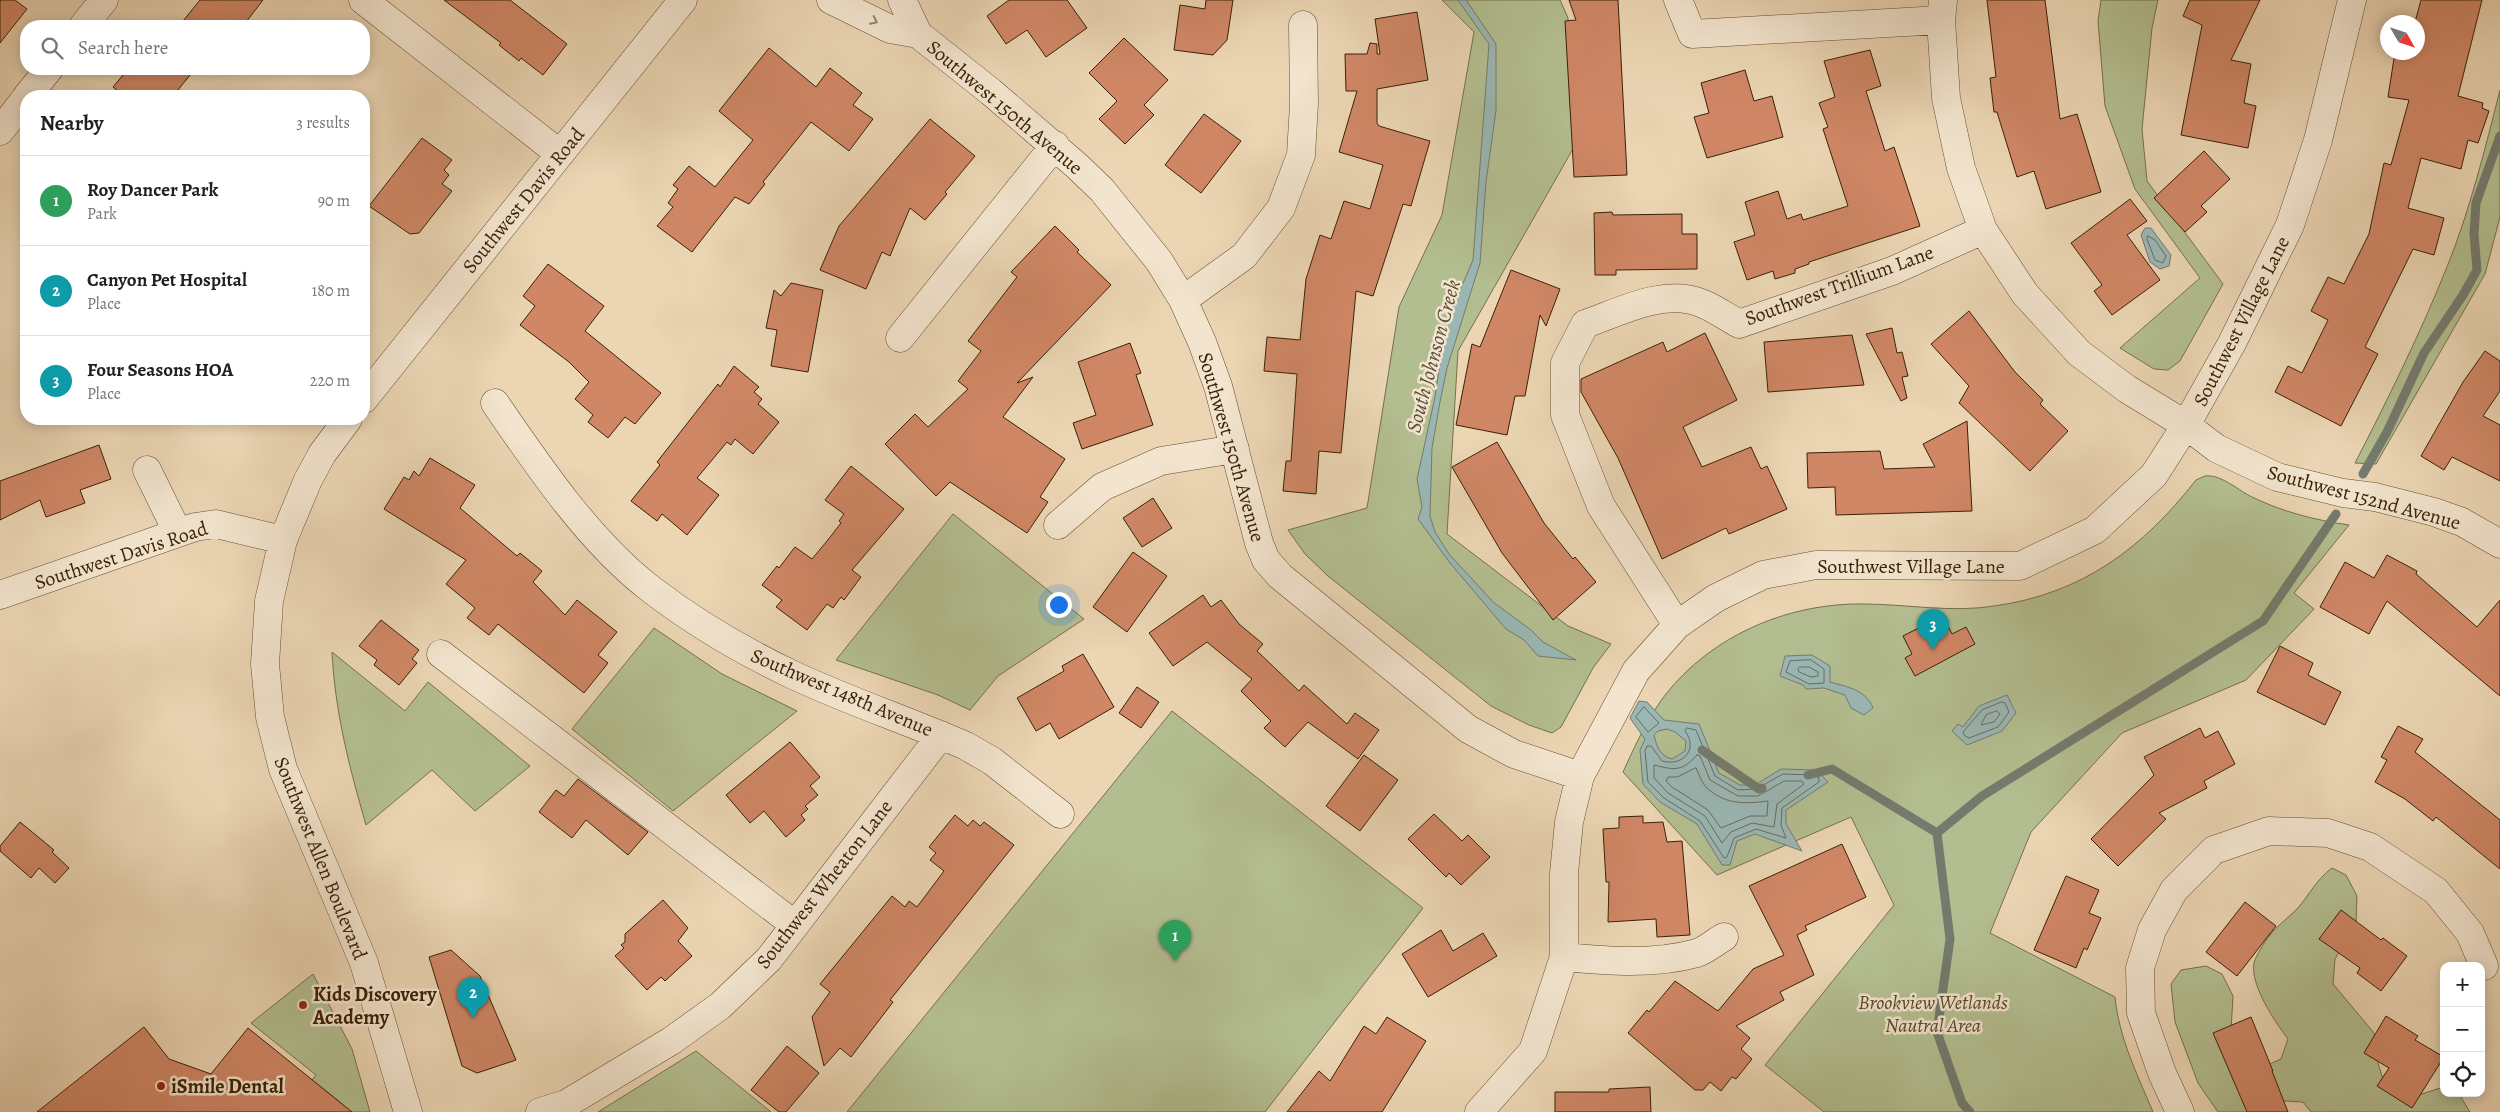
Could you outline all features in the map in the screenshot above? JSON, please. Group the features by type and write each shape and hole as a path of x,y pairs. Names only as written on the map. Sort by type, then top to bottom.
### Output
{"street":[{"path":"88,20 104,0"},
{"path":"363,0 560,154"},
{"name":"Southwest Davis Road","path":"370,392 682,0"},
{"name":"Southwest 150th Avenue","path":"831,0 890,28 918,34"},
{"name":"Southwest 150th Avenue","path":"902,0 918,34 1055,145 1102,190 1159,261 1182,300 1202,342 1218,386 1235,449 1250,517 1266,560 1280,576 1468,729 1514,754 1580,776"},
{"path":"1678,0 1692,34 1942,10"},
{"name":"Southwest Village Lane","path":"1479,1112 1533,1051 1564,957 1564,873 1569,822 1580,776 1636,671 1677,625 1716,598 1763,575 1816,565 2020,566 2095,530 2154,476 2186,425 2232,343 2290,225 2318,140 2352,0"},
{"name":"Southwest 152nd Avenue","path":"1942,10 1946,98 1961,168 1983,230 2025,294 2079,353 2127,389 2186,425 2216,448 2277,478 2343,493 2375,497 2434,512 2462,522 2500,544"},
{"path":"1182,300 1244,256 1281,208 1301,155 1304,104 1303,25"},
{"path":"32,90 44,75"},
{"path":"0,131 20,106"},
{"path":"900,338 1055,145"},
{"name":"Southwest Trillium Lane","path":"1677,625 1601,506 1565,415 1565,363 1585,324 1632,307 1674,298 1701,302 1739,324 1892,270 1983,230"},
{"name":"Southwest 148th Avenue","path":"495,402 529,452 593,533 652,590 736,646 792,675 941,735 992,761 1060,814"},
{"path":"283,540 308,480 322,454 344,425"},
{"path":"1058,525 1102,488 1161,461 1235,449"},
{"path":"147,470 178,533"},
{"name":"Southwest Davis Road","path":"0,595 195,527 216,524 283,540"},
{"name":"Southwest Allen Boulevard","path":"283,540 272,586 266,627 265,664 270,717 283,769 297,807 332,884 364,963 408,1112"},
{"path":"441,654 795,925"},
{"name":"Southwest Wheaton Lane","path":"555,1110 671,1041 720,1006 769,959 941,735"},
{"path":"2180,1112 2162,1073 2141,1013 2140,968 2152,930 2174,890 2214,850 2268,831 2328,833 2370,847 2436,891 2470,933 2482,962"},
{"path":"1564,957 1610,961 1650,960 1698,952 1724,937"}],"green space":[{"path":"1442,0 1560,0 1568,18 1574,147 1458,351 1447,534 1568,626 1611,644 1593,668 1561,727 1552,733 1529,725 1491,706 1328,576 1305,554 1288,530 1367,508 1399,307 1442,215 1474,32"},
{"path":"2101,0 2158,0 2152,28 2142,129 2147,181 2223,284 2180,361 2168,370 2154,369 2120,348 2200,278 2135,189 2105,106 2098,21"},
{"path":"2500,90 2500,217 2485,274 2376,464 2355,463 2426,317 2447,267 2470,202"},
{"name":"Brookview Wetlands Nautral Area","path":"2205,476 2217,477 2262,502 2286,511 2324,521 2349,525 2294,593 2314,609 2246,680 2122,733 2031,832 1990,933 2115,997 2120,1027 2135,1070 2153,1112 1824,1112 1765,1065 1894,905 1851,817 1717,875 1623,772 1649,719 1679,679 1700,660 1724,643 1750,629 1777,618 1805,610 1834,605 1879,604 1961,609 1994,606 2026,600 2055,591 2083,579 2132,547 2176,504 2196,480"},
{"path":"953,514 1084,619 998,676 970,710 938,695 836,660"},
{"path":"654,628 722,674 797,711 673,811 572,729"},
{"path":"332,652 405,711 428,682 530,766 475,811 432,770 366,825 344,739 336,696"},
{"path":"1172,711 1423,908 1265,1112 847,1112"},
{"path":"2332,868 2346,875 2357,896 2356,924 2335,959 2333,984 2374,1033 2378,1063 2385,1086 2407,1099 2440,1088 2440,1097 2461,1097 2470,1112 2311,1112 2303,1102 2285,1101 2260,1112 2218,1112 2198,1083 2175,1022 2171,984 2181,970 2206,966 2222,974 2233,996 2231,1031 2256,1070 2281,1059 2288,1039 2270,1013 2260,992 2256,982 2254,963 2269,936 2297,909"},
{"path":"313,974 352,1049 370,1112 344,1112 340,1102 312,1080 316,1075 251,1023"},
{"path":"696,1051 771,1112 598,1112"}],"water":[{"path":"1458,0 1466,0 1496,44 1496,110 1486,182 1480,263 1447,368 1432,448 1430,516 1435,532 1449,554 1493,602 1531,630 1543,642 1576,660 1538,656 1524,640 1506,629 1450,563 1418,519 1422,507 1417,479 1435,397 1446,323 1473,260 1489,44"},
{"path":"2145,228 2151,228 2171,255 2169,266 2160,269 2150,262 2141,235"},
{"path":"1812,655 1830,666 1830,682 1861,693 1873,708 1864,715 1851,708 1845,695 1824,688 1806,689 1803,685 1780,676 1785,656"},
{"path":"2007,695 2016,713 2002,731 1967,745 1952,731 1958,724 1963,727 1979,706"},
{"path":"1639,701 1647,702 1664,720 1699,724 1719,773 1740,785 1755,785 1781,769 1816,770 1828,782 1786,810 1786,824 1802,851 1755,834 1737,841 1730,865 1722,865 1697,824 1660,802 1643,784 1640,750 1645,739 1630,718","holes":["1667,729 1675,732 1686,741 1685,751 1672,759 1659,750 1654,735 1658,731"]}],"building":[{"path":"0,0 15,0 27,9 0,43"},
{"path":"200,0 263,0 248,20 184,20"},
{"path":"444,0 510,0 567,44 543,75 521,58 519,61 499,45 501,43"},
{"path":"1009,0 1067,0 1087,28 1046,57 1027,30 1006,44 987,16"},
{"path":"1206,0 1233,0 1227,40 1213,55 1174,50 1180,5 1205,9"},
{"path":"1569,0 1618,0 1627,175 1574,177 1565,21 1576,20"},
{"path":"1987,0 2045,0 2060,119 2077,114 2101,192 2046,209 2034,171 2017,177 1997,112 1994,112 1990,78 1996,77"},
{"path":"2190,0 2260,0 2231,60 2251,64 2244,103 2256,106 2248,148 2181,135 2202,25 2183,16"},
{"path":"2421,0 2482,0 2458,96 2483,103 2482,108 2489,111 2478,143 2468,140 2461,169 2421,158 2408,208 2444,218 2434,255 2413,249 2365,347 2378,354 2341,426 2275,392 2288,366 2302,373 2328,320 2311,311 2328,277 2344,284 2369,234 2384,163 2391,165 2409,100 2388,97 2394,60 2425,60 2425,15 2417,15"},
{"path":"1417,12 1428,80 1377,89 1377,123 1379,126 1430,141 1411,206 1403,204 1373,296 1356,291 1341,453 1319,451 1316,494 1283,491 1286,461 1291,461 1297,374 1264,371 1267,337 1300,340 1306,279 1320,235 1331,239 1344,201 1370,209 1383,165 1339,152 1357,91 1346,91 1345,54 1367,54 1370,43 1377,44 1377,54 1380,54 1375,19"},
{"path":"1124,38 1168,80 1144,105 1154,115 1125,144 1099,119 1117,101 1089,73"},
{"path":"769,48 816,87 830,68 862,93 853,105 873,119 849,151 811,122 763,182 765,184 749,204 735,197 692,252 657,226 673,207 668,203 678,189 673,185 689,166 715,187 753,140 719,111"},
{"path":"1870,50 1881,86 1866,91 1885,151 1894,147 1920,226 1809,262 1809,264 1795,269 1795,273 1775,279 1773,271 1747,280 1734,242 1755,235 1745,202 1778,191 1787,219 1801,214 1803,220 1848,206 1823,129 1828,127 1819,103 1835,97 1824,61"},
{"path":"1745,70 1754,101 1772,96 1783,137 1707,158 1694,117 1709,113 1701,83"},
{"path":"123,75 190,75 178,90 117,90 113,87"},
{"path":"1204,114 1241,141 1201,193 1165,165"},
{"path":"930,119 975,156 925,220 910,208 890,256 882,252 866,289 820,270 839,226"},
{"path":"422,138 452,160 444,170 449,175 442,184 452,191 419,233 410,234 370,207"},
{"path":"2204,151 2230,179 2201,206 2207,212 2185,232 2154,198"},
{"path":"2130,199 2147,221 2127,235 2160,280 2112,315 2094,291 2102,285 2071,243"},
{"path":"1612,212 1613,215 1682,214 1682,234 1697,234 1697,269 1616,270 1616,275 1595,275 1594,213"},
{"path":"1055,226 1079,250 1077,252 1111,285 1017,383 1033,377 1003,417 1065,459 1040,497 1048,502 1027,533 950,482 936,496 885,444 915,414 928,427 968,389 958,381 981,351 968,341 1017,277 1011,272"},
{"path":"548,264 604,306 585,331 661,393 635,424 625,417 608,438 588,422 593,415 575,399 589,382 569,362 520,325 535,306 523,296"},
{"path":"1511,270 1560,289 1546,326 1540,315 1525,396 1515,396 1507,435 1456,425 1472,344 1480,347"},
{"path":"791,283 823,290 808,372 771,366 777,330 766,328 774,290 781,296"},
{"path":"1969,311 2015,372 2043,400 2040,404 2068,431 2030,471 1959,403 1969,386 1931,344"},
{"path":"1892,328 1897,353 1902,352 1908,376 1902,377 1907,398 1901,401 1866,334"},
{"path":"1705,333 1737,400 1683,427 1702,467 1751,447 1761,469 1767,466 1787,509 1729,534 1726,528 1662,559 1618,458 1581,392 1581,379 1663,342 1667,352"},
{"path":"1852,335 1864,385 1768,392 1764,342"},
{"path":"1130,343 1141,373 1136,375 1153,425 1082,449 1073,423 1096,415 1078,362"},
{"path":"2485,351 2500,361 2500,391 2483,416 2500,425 2500,481 2452,457 2444,470 2421,456 2463,382"},
{"path":"734,366 759,387 754,392 762,399 758,404 779,422 753,454 735,439 731,445 727,442 697,478 719,495 687,535 662,514 657,521 631,501 660,465 657,462 718,384 720,387"},
{"path":"1967,421 1972,511 1836,515 1835,487 1808,488 1807,453 1880,451 1884,469 1935,467 1923,444"},
{"path":"1497,442 1544,523 1573,559 1575,557 1596,582 1553,620 1502,553 1452,467"},
{"path":"99,445 111,479 80,490 85,503 46,517 40,500 0,520 0,481"},
{"path":"430,458 475,485 460,508 517,556 520,553 542,571 533,582 565,615 577,600 617,632 598,655 608,663 584,693 498,624 489,635 467,618 475,608 446,584 466,560 384,509 404,477 409,480 414,471 419,476"},
{"path":"851,466 904,509 852,570 861,577 844,600 841,597 833,608 827,604 807,630 776,607 782,600 762,585 777,566 779,568 795,547 812,559 841,523 839,521 844,514 825,500"},
{"path":"1153,498 1172,528 1142,547 1123,518"},
{"path":"1133,552 1167,576 1127,632 1093,607"},
{"path":"2387,555 2417,571 2416,574 2477,627 2500,600 2500,696 2387,601 2369,634 2320,607 2345,562 2374,578"},
{"path":"1203,595 1211,607 1221,600 1239,624 1263,644 1257,651 1299,691 1304,685 1347,724 1355,713 1379,730 1358,759 1308,722 1285,747 1264,728 1271,721 1241,691 1252,679 1207,642 1173,666 1149,633"},
{"path":"1936,619 1949,628 1952,634 1966,627 1975,644 1915,676 1905,658 1912,654 1903,636"},
{"path":"381,620 419,650 412,659 417,663 399,685 374,665 377,660 359,646"},
{"path":"2280,646 2313,663 2308,675 2341,692 2325,725 2257,692"},
{"path":"1083,654 1114,707 1059,739 1050,723 1036,731 1017,698 1064,671 1062,666"},
{"path":"1137,687 1159,702 1141,728 1119,713"},
{"path":"2398,726 2423,739 2415,752 2500,820 2500,869 2436,817 2433,821 2405,799 2375,782 2387,760 2381,757"},
{"path":"2200,728 2205,738 2218,731 2235,764 2204,781 2207,788 2159,813 2166,819 2118,866 2091,839 2154,775 2144,757"},
{"path":"790,742 820,777 810,786 818,795 805,806 808,809 801,815 805,820 786,837 764,811 750,823 726,795"},
{"path":"1364,755 1398,780 1360,831 1326,806"},
{"path":"578,779 648,832 628,855 586,820 572,838 539,812 556,790 564,796"},
{"path":"1434,814 1462,841 1468,835 1490,857 1461,885 1449,873 1446,877 1408,839"},
{"path":"955,815 968,826 973,820 980,826 984,822 1014,845 890,1000 893,1002 851,1057 840,1048 824,1066 812,1017 830,992 820,984 892,896 905,907 909,901 917,907 944,871 930,860 936,853 929,847"},
{"path":"1643,816 1643,823 1663,822 1667,842 1682,841 1690,935 1657,937 1656,919 1608,922 1609,882 1606,882 1603,829 1619,828 1619,817"},
{"path":"20,822 54,850 52,852 69,868 55,883 39,868 31,878 0,851 0,846"},
{"path":"1842,844 1866,897 1805,926 1807,930 1797,935 1814,975 1780,992 1784,1000 1736,1026 1750,1038 1741,1049 1752,1059 1736,1079 1732,1077 1721,1091 1710,1082 1703,1090 1695,1090 1628,1033 1675,981 1718,1011 1753,969 1784,955 1749,886"},
{"path":"2066,876 2099,890 2089,913 2101,918 2087,950 2084,948 2076,968 2034,950"},
{"path":"663,900 688,928 678,941 692,956 665,981 661,977 647,990 615,956 624,948 621,945 625,942 625,934"},
{"path":"2245,902 2276,926 2237,976 2206,952"},
{"path":"2341,910 2381,940 2383,938 2407,956 2381,991 2357,973 2360,968 2319,939"},
{"path":"1441,930 1453,951 1483,933 1497,956 1428,997 1402,954"},
{"path":"451,950 480,976 516,1060 477,1073 462,1066 429,957"},
{"path":"2386,1016 2418,1036 2415,1040 2440,1055 2440,1063 2412,1108 2377,1086 2389,1068 2364,1053"},
{"path":"1387,1017 1426,1041 1382,1112 1287,1112 1319,1071 1330,1081 1364,1026 1376,1034"},
{"path":"2251,1017 2288,1112 2247,1112 2213,1033"},
{"path":"144,1027 169,1059 211,1074 248,1028 352,1112 37,1112"},
{"path":"787,1046 819,1073 786,1112 779,1112 751,1090"},
{"path":"1650,1087 1651,1112 1555,1112 1555,1092 1609,1092 1609,1089"}],"waterway":[{"path":"2363,474 2387,432 2424,353 2463,295 2477,270 2474,234 2476,203 2500,136"},
{"path":"1937,833 1982,796 2263,621 2336,514"},
{"name":"South Johnson Creek","path":"1702,750 1759,789 1762,788"},
{"name":"South Johnson Creek","path":"1808,775 1832,769 1937,833 1950,939 1937,1032 1962,1103 1970,1112"}],"place":[{"name":"Four Seasons HOA","path":"1933,650"},
{"name":"Roy Dancer Park","path":"1175,961"},
{"name":"Kids Discovery Academy","path":"303,1005"},
{"name":"Canyon Pet Hospital","path":"473,1018"},
{"name":"iSmile Dental","path":"161,1086"}]}
